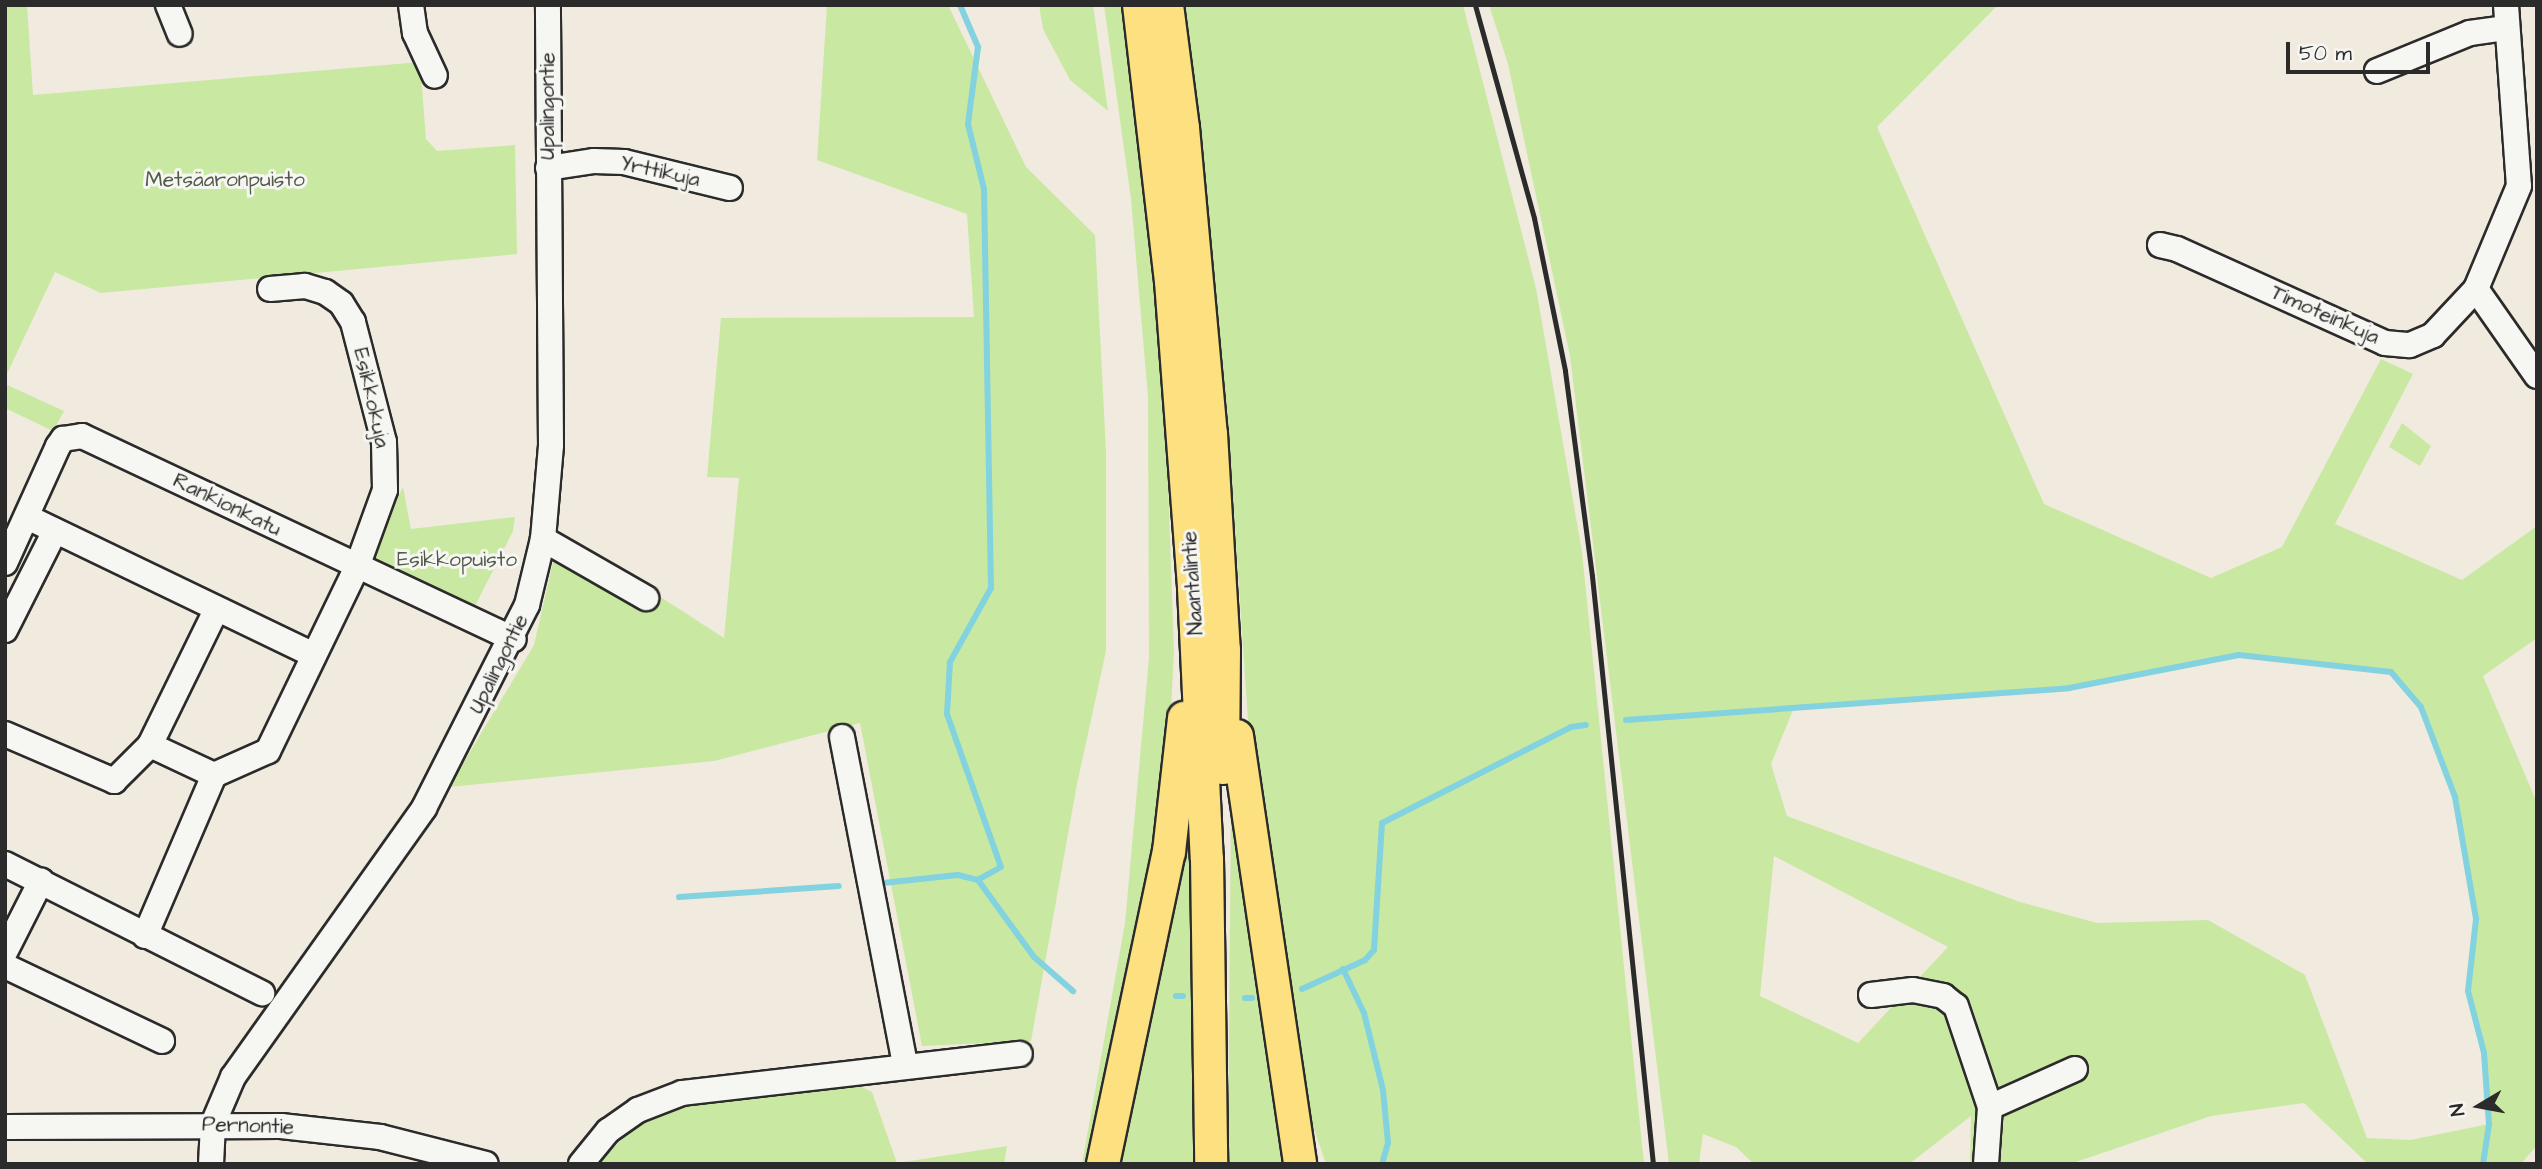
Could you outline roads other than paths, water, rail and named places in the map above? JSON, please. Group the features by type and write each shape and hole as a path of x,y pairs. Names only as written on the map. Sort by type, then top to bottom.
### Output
{"main road":[{"name":"Naantalintie","path":"1139,5 1171,281 1194,588 1207,859 1212,1164"},
{"name":"Naantalintie","path":"1167,5 1200,297 1224,650 1221,1012 1212,1164"},
{"path":"1103,1164 1169,852 1194,588"},
{"path":"1224,650 1300,1164"}],"street":[{"path":"168,5 180,34"},
{"path":"411,5 415,33 435,76"},
{"name":"Upalingontie","path":"211,1164 213,1124 233,1077 424,807 514,639 527,606 543,539 551,431 548,5"},
{"path":"2377,71 2505,17 2519,186 2476,289 2537,376"},
{"name":"Yrttikuja","path":"548,168 594,161 624,162 730,188"},
{"name":"Timoteinkuja","path":"2160,245 2177,249 2385,343 2410,345 2433,335 2476,289"},
{"name":"Esikkokuja","path":"214,775 268,751 357,567 379,512 386,471 384,442 353,322 341,303 325,292 305,286 270,289"},
{"name":"Rankionkatu","path":"5,563 58,446 64,439 82,436 514,639"},
{"path":"27,517 314,655"},
{"path":"5,630 55,531"},
{"path":"543,539 646,598"},
{"path":"5,734 114,781 150,745 216,610"},
{"path":"842,737 905,1064"},
{"path":"145,936 214,775 150,745"},
{"path":"5,864 262,993"},
{"path":"5,952 41,881"},
{"path":"5,966 162,1041"},
{"path":"1871,995 1913,990 1943,996 1956,1006 1990,1107 1986,1164"},
{"path":"581,1164 608,1131 628,1117 682,1093 905,1064 1020,1054"},
{"path":"1990,1107 2075,1069"},
{"name":"Pernontie","path":"5,1127 213,1124 339,1130 443,1150 486,1164"}],"waterway":[{"path":"960,5 978,47 968,124 984,189 991,588 950,662 947,714 1001,867 978,880 1034,957 1073,991"},
{"path":"1626,720 2069,688 2239,655 2391,672 2421,707 2455,797 2476,919 2468,991 2484,1053 2489,1124 2483,1164"},
{"path":"1302,989 1365,960 1374,950 1382,823 1571,727 1586,725"},
{"path":"883,883 958,875 978,880"},
{"path":"679,897 839,886"},
{"path":"1343,969 1364,1013 1383,1090 1388,1143 1383,1160"},
{"path":"1176,996 1183,996"},
{"path":"1245,998 1252,998"}],"railway":[{"path":"1475,5 1534,218 1565,371 1592,576 1653,1164"}],"park label":[{"name":"Metsäaronpuisto","path":"225,180"},
{"name":"Esikkopuisto","path":"457,560"}]}
